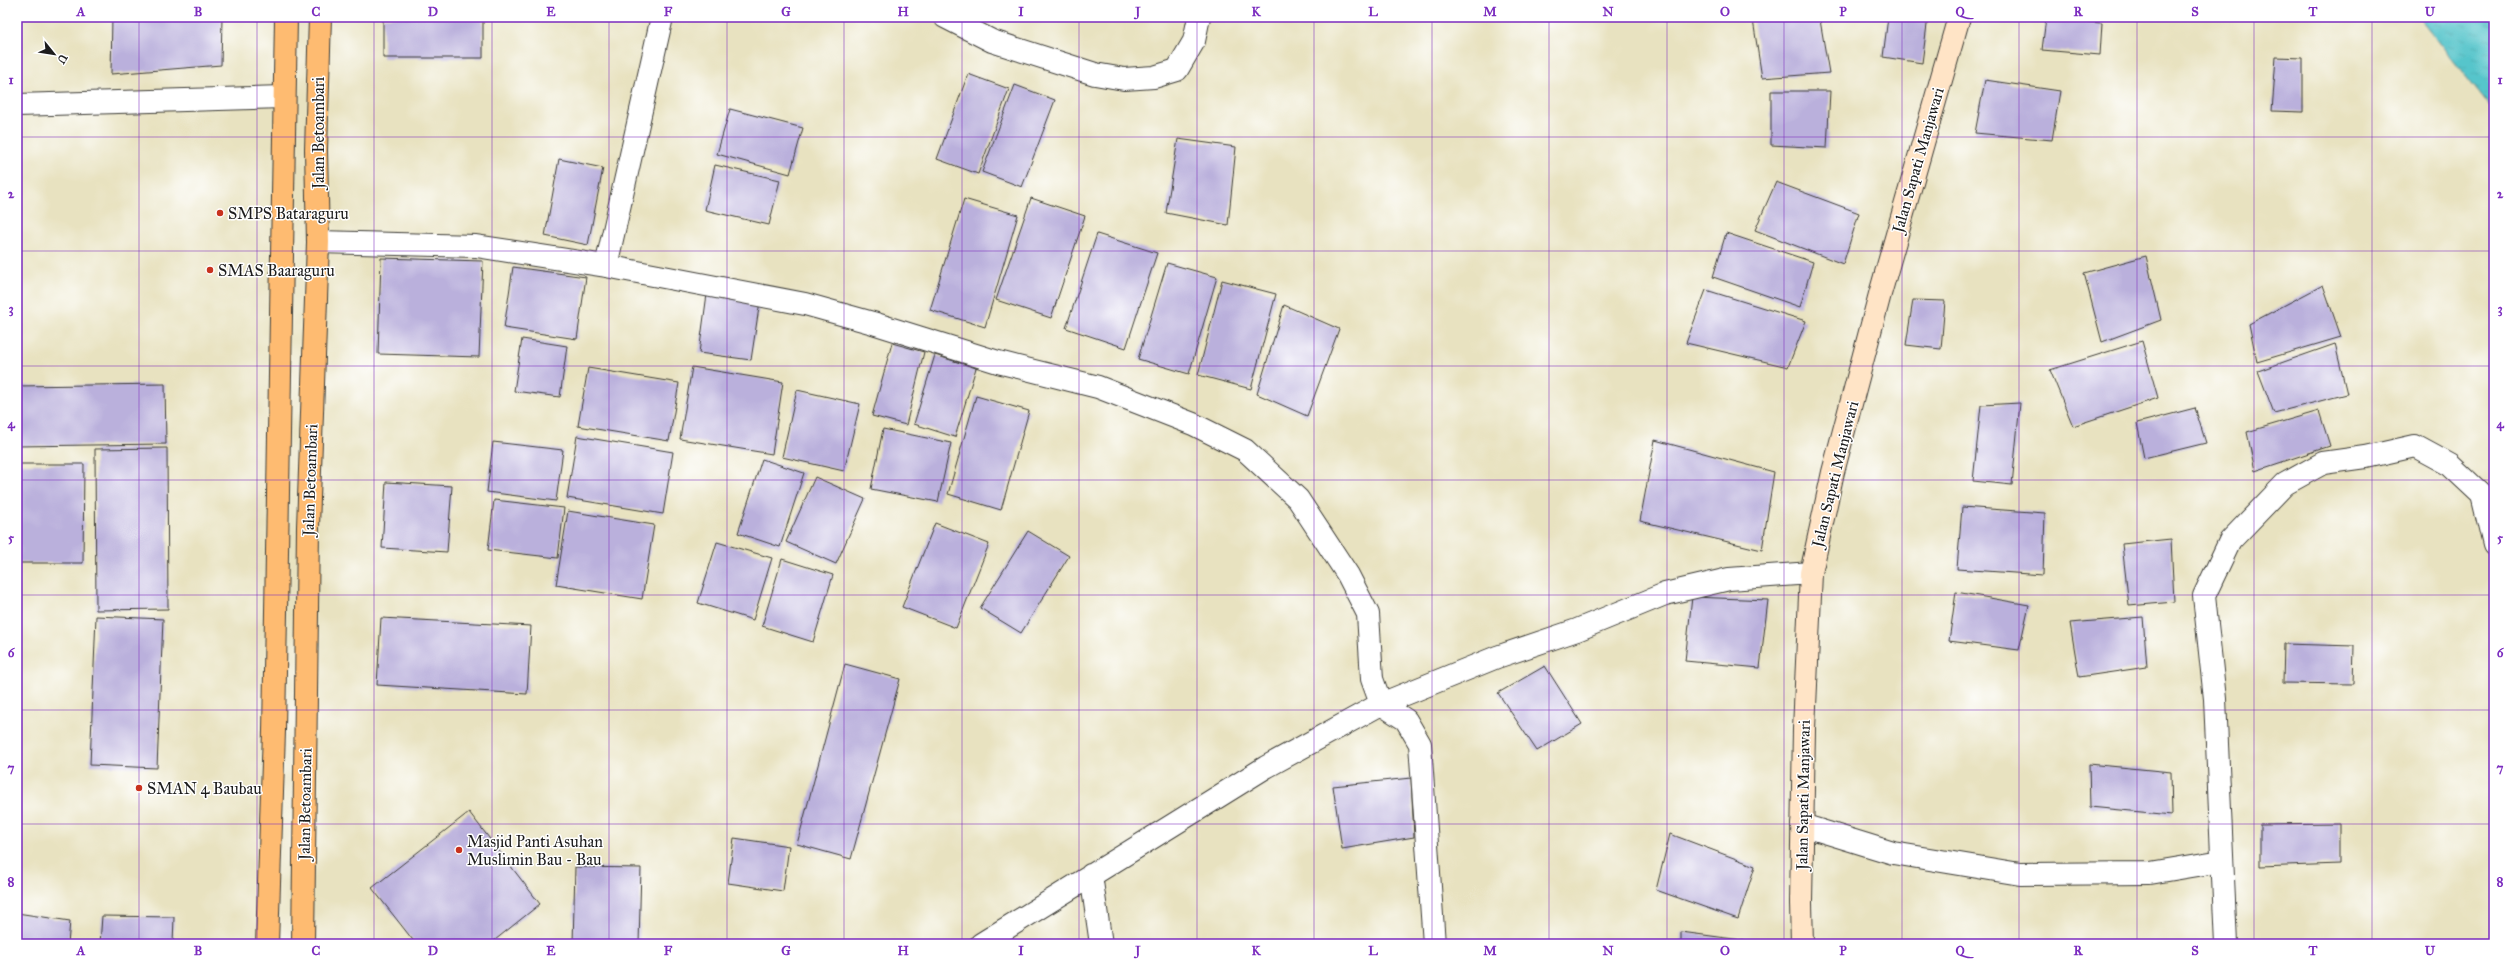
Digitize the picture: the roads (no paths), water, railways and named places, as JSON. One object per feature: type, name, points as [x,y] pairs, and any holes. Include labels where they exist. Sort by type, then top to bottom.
[{"type":"main road","name":"Jalan Betoambari","points":[[267,944],[274,731],[286,17]]},
{"type":"main road","name":"Jalan Betoambari","points":[[303,944],[308,527],[318,242],[316,150],[320,17]]},
{"type":"street","points":[[606,266],[662,17]]},
{"type":"street","points":[[945,17],[992,41],[1095,74],[1124,79],[1154,77],[1177,70],[1194,41],[1198,17]]},
{"type":"street","name":"Jalan Sapati Manjawari","points":[[1802,944],[1800,903],[1804,729],[1811,573],[1833,472],[1878,302],[1959,17]]},
{"type":"street","points":[[17,105],[284,97]]},
{"type":"street","points":[[318,242],[476,246],[606,266],[805,304],[873,323],[998,362],[1098,386],[1194,424],[1245,450],[1298,499],[1348,576],[1368,614],[1372,679],[1381,704],[1406,720],[1420,744],[1434,944]]},
{"type":"street","points":[[2226,944],[2215,699],[2204,596],[2230,541],[2285,484],[2323,463],[2366,457],[2415,446],[2450,465],[2482,495],[2494,545]]},
{"type":"street","points":[[982,944],[1266,767],[1381,704],[1496,657],[1577,630],[1665,594],[1729,578],[1811,573]]},
{"type":"street","points":[[1802,825],[1893,853],[2020,874],[2150,873],[2222,861]]},
{"type":"street","points":[[1091,875],[1101,944]]},
{"type":"water","points":[[2419,17],[2494,17],[2494,112]]},
{"type":"place","name":"SMPS Bataraguru","points":[[220,213]]},
{"type":"place","name":"SMAS Baaraguru","points":[[210,270]]},
{"type":"place","name":"SMAN 4 Baubau","points":[[139,788]]},
{"type":"place","name":"Masjid Panti Asuhan Muslimin Bau - Bau","points":[[459,850]]}]
